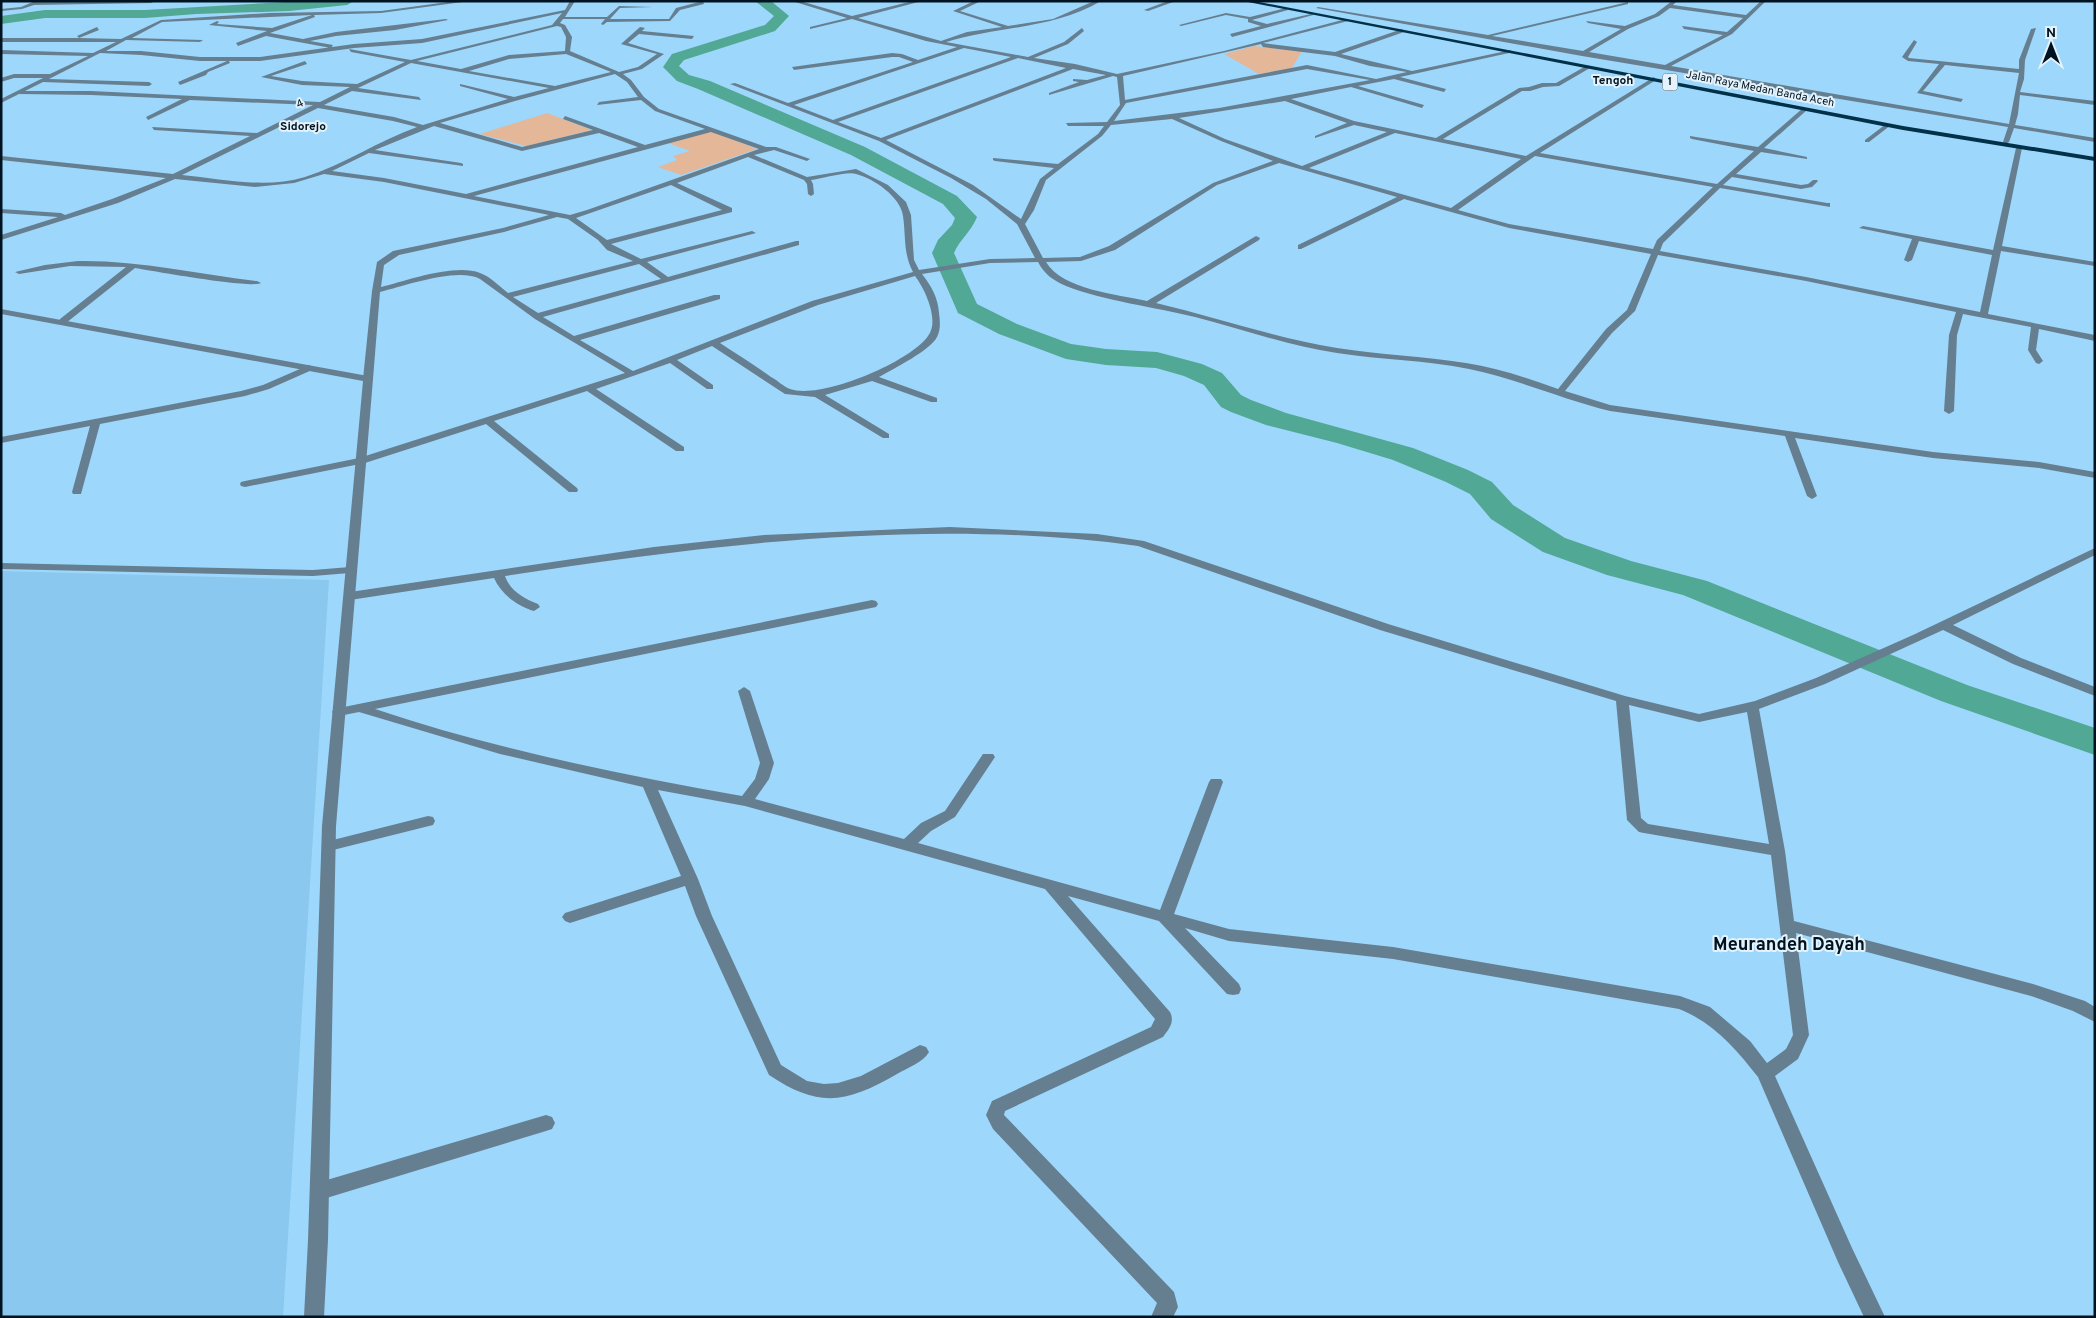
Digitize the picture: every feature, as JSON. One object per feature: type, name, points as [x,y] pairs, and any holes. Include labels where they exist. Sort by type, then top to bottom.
[{"type":"highway","name":"Jalan Raya Medan Banda Aceh","points":[[1245,1],[1286,8],[1313,10],[1346,20],[1654,79],[1937,131],[2095,157]]},
{"type":"highway","name":"Jalan Raya Medan Banda Aceh","points":[[1260,1],[1570,60],[1888,125],[2019,148],[2043,149]]},
{"type":"street","points":[[403,9],[409,1]]},
{"type":"street","points":[[1,101],[161,21],[373,12],[468,1]]},
{"type":"street","points":[[567,52],[569,37],[559,21],[573,1]]},
{"type":"street","name":"4","points":[[1,238],[115,201],[173,176],[409,62],[559,21],[670,20],[678,9],[701,4],[701,1]]},
{"type":"street","points":[[794,1],[856,18],[882,28],[942,42],[1116,74],[1121,79],[1122,102],[1120,110],[1095,140],[1058,166],[1040,183],[1030,210],[1022,223]]},
{"type":"street","points":[[812,28],[920,1]]},
{"type":"street","points":[[979,1],[955,11],[1008,28]]},
{"type":"street","points":[[942,42],[967,34],[1054,20],[1099,1]]},
{"type":"street","points":[[1146,10],[1174,1]]},
{"type":"street","points":[[1570,60],[1626,28],[1657,15],[1675,1]]},
{"type":"street","points":[[1666,68],[1690,53],[1728,34],[1738,27],[1764,1]]},
{"type":"street","points":[[1,10],[22,8],[36,2],[151,3]]},
{"type":"street","points":[[1485,37],[1626,3]]},
{"type":"street","points":[[429,15],[430,5]]},
{"type":"street","points":[[1669,6],[1747,17]]},
{"type":"street","points":[[611,28],[600,28],[621,7],[651,7]]},
{"type":"street","points":[[1181,25],[1228,14],[1250,18],[1286,8]]},
{"type":"street","points":[[1,52],[96,53],[232,60],[260,59],[338,48],[422,41],[565,10]]},
{"type":"street","points":[[1232,35],[1267,26],[1313,10],[1583,53],[2095,140]]},
{"type":"street","points":[[238,44],[320,13]]},
{"type":"street","points":[[226,17],[211,25],[272,30]]},
{"type":"street","points":[[1250,18],[1250,22],[1267,26]]},
{"type":"street","points":[[303,41],[336,34],[446,20]]},
{"type":"street","points":[[1052,94],[1116,74],[1255,44],[1346,20]]},
{"type":"street","points":[[1588,22],[1626,28]]},
{"type":"street","points":[[1729,26],[1738,27]]},
{"type":"street","points":[[1684,27],[1728,34]]},
{"type":"street","points":[[1,158],[255,185],[298,180],[324,172],[366,151],[423,127],[516,99],[640,68],[661,54],[624,44],[641,28],[630,28]]},
{"type":"street","points":[[74,40],[97,29]]},
{"type":"street","points":[[2006,142],[2015,114],[2022,60],[2034,29]]},
{"type":"street","points":[[1030,58],[1066,43],[1082,30]]},
{"type":"street","points":[[1335,54],[1402,30]]},
{"type":"street","points":[[1,38],[12,32]]},
{"type":"street","points":[[636,32],[692,37]]},
{"type":"street","points":[[266,34],[409,62],[558,88]]},
{"type":"street","points":[[1,38],[200,40]]},
{"type":"street","points":[[1914,42],[1906,52],[1906,58],[2020,71]]},
{"type":"street","points":[[1255,44],[1335,54],[1370,64],[1414,72]]},
{"type":"street","points":[[788,105],[966,46]]},
{"type":"street","points":[[1068,124],[1107,125],[1174,118],[1286,100],[1509,51]]},
{"type":"street","points":[[460,71],[509,57],[567,52],[617,73],[629,81],[642,98],[657,110],[765,149]]},
{"type":"street","points":[[794,68],[892,55],[900,55],[918,62]]},
{"type":"street","points":[[832,122],[1020,56]]},
{"type":"street","points":[[48,60],[83,60]]},
{"type":"street","points":[[180,83],[232,60]]},
{"type":"street","points":[[1944,62],[1919,92],[1961,100]]},
{"type":"street","points":[[305,63],[264,77],[302,83],[359,86]]},
{"type":"street","points":[[881,140],[1076,66]]},
{"type":"street","points":[[1437,140],[1521,89],[1530,89],[1542,85],[1557,85],[1588,66]]},
{"type":"street","points":[[1122,102],[1309,67],[1381,80]]},
{"type":"street","points":[[1,80],[16,76],[51,76]]},
{"type":"street","points":[[1393,77],[1444,90]]},
{"type":"street","points":[[1452,212],[1530,156],[1654,79]]},
{"type":"street","points":[[1075,80],[1086,82]]},
{"type":"street","points":[[41,81],[150,84]]},
{"type":"street","points":[[732,84],[881,140],[957,179],[988,198],[1022,223],[1040,261],[1050,274],[1064,283],[1198,315],[1295,343],[1339,351],[1467,366],[1518,378],[1610,408],[1933,455],[2039,465],[2095,475]]},
{"type":"street","points":[[462,85],[516,99]]},
{"type":"street","points":[[1352,86],[1422,106]]},
{"type":"street","points":[[352,89],[419,99]]},
{"type":"street","points":[[18,93],[192,97],[321,105],[394,119],[423,127]]},
{"type":"street","points":[[2017,93],[2095,103]]},
{"type":"street","points":[[148,118],[192,97]]},
{"type":"street","points":[[599,104],[642,98]]},
{"type":"street","points":[[1286,100],[1353,123],[1437,140],[1827,205]]},
{"type":"street","points":[[1560,392],[1608,331],[1631,311],[1660,242],[1718,186],[1805,109]]},
{"type":"street","points":[[565,118],[644,147]]},
{"type":"street","points":[[1174,118],[1223,140],[1279,161],[1452,212],[1546,234],[1806,280],[2095,338]]},
{"type":"street","points":[[1317,137],[1353,123]]},
{"type":"street","points":[[435,124],[522,149],[599,131]]},
{"type":"street","points":[[1867,141],[1888,125]]},
{"type":"street","points":[[154,128],[260,135]]},
{"type":"street","points":[[466,196],[713,129]]},
{"type":"street","points":[[1302,168],[1395,131]]},
{"type":"street","points":[[1692,137],[1805,158]]},
{"type":"street","points":[[570,217],[765,149],[774,148],[807,159]]},
{"type":"street","points":[[1983,316],[2019,148]]},
{"type":"street","points":[[366,151],[461,165]]},
{"type":"street","points":[[748,155],[806,179],[810,184],[811,194]]},
{"type":"street","points":[[995,159],[1058,166]]},
{"type":"street","points":[[245,484],[361,461],[632,374],[816,304],[921,272],[990,262],[1071,260],[1097,254],[1112,248],[1215,184],[1279,161]]},
{"type":"street","points":[[714,343],[788,392],[817,394],[872,378],[914,353],[933,337],[936,326],[934,303],[921,272],[910,260],[907,230],[908,215],[903,204],[886,186],[853,171],[806,179]]},
{"type":"street","points":[[324,172],[384,180],[570,217],[606,243],[610,248],[639,261],[668,280]]},
{"type":"street","points":[[1732,175],[1801,187],[1810,186],[1815,181]]},
{"type":"street","points":[[606,243],[729,211],[670,182]]},
{"type":"street","points":[[1301,247],[1349,222],[1404,198]]},
{"type":"street","points":[[1,211],[69,215]]},
{"type":"street","points":[[314,1317],[320,1191],[329,846],[338,712],[350,596],[350,570],[380,264],[396,253],[504,230],[558,215]]},
{"type":"street","points":[[1863,228],[1916,238],[2095,264]]},
{"type":"street","points":[[507,296],[752,233]]},
{"type":"street","points":[[1148,304],[1256,238]]},
{"type":"street","points":[[1908,260],[1916,238]]},
{"type":"street","points":[[538,316],[796,243]]},
{"type":"street","points":[[19,272],[54,265],[88,263],[257,283]]},
{"type":"street","points":[[63,321],[132,267]]},
{"type":"street","points":[[376,291],[459,273],[470,273],[485,278],[507,296],[573,339],[632,374]]},
{"type":"street","points":[[573,339],[717,296]]},
{"type":"street","points":[[1,311],[368,379]]},
{"type":"street","points":[[1949,411],[1953,335],[1960,311]]},
{"type":"street","points":[[2035,326],[2032,350],[2039,361]]},
{"type":"street","points":[[672,360],[710,387]]},
{"type":"street","points":[[1,440],[242,394],[266,387],[309,368]]},
{"type":"street","points":[[872,378],[934,400]]},
{"type":"street","points":[[590,388],[680,449]]},
{"type":"street","points":[[817,394],[886,436]]},
{"type":"street","points":[[77,492],[96,421]]},
{"type":"street","points":[[488,421],[573,490]]},
{"type":"street","points":[[1789,435],[1800,470],[1812,496]]},
{"type":"street","points":[[350,596],[663,548],[819,534],[950,530],[1116,539],[1140,543],[1384,627],[1622,699],[1699,718],[1752,706],[1817,682],[1941,628],[2095,551]]},
{"type":"street","points":[[1,566],[313,573],[350,570]]},
{"type":"street","points":[[499,573],[500,582],[506,588],[522,603],[534,607]]},
{"type":"street","points":[[338,712],[872,604]]},
{"type":"street","points":[[1941,628],[2095,692]]},
{"type":"street","points":[[744,690],[767,763],[765,774],[759,786],[745,801]]},
{"type":"street","points":[[1622,699],[1634,820],[1638,824],[1644,828],[1778,850]]},
{"type":"street","points":[[1752,706],[1778,850],[1789,925],[1801,1035],[1798,1048],[1789,1058],[1765,1073]]},
{"type":"street","points":[[360,708],[500,750],[648,784],[745,801],[1229,935],[1393,953],[1680,1003],[1704,1012],[1744,1046],[1765,1073],[1845,1256],[1875,1317]]},
{"type":"street","points":[[906,845],[926,827],[950,814],[988,757]]},
{"type":"street","points":[[1165,918],[1216,782]]},
{"type":"street","points":[[648,784],[690,879],[704,916],[775,1070],[809,1090],[837,1092],[873,1078],[920,1052]]},
{"type":"street","points":[[329,846],[428,821]]},
{"type":"street","points":[[570,917],[690,879]]},
{"type":"street","points":[[1051,886],[1164,1017],[1163,1025],[1157,1032],[998,1106],[995,1115],[1006,1130],[1167,1299],[1168,1307],[1161,1317]]},
{"type":"street","points":[[1165,918],[1233,989]]},
{"type":"street","points":[[1789,925],[2033,990],[2079,1006],[2095,1015]]},
{"type":"street","points":[[320,1191],[546,1123]]},
{"type":"shaded area","points":[[1254,46],[1302,51],[1292,68],[1259,74],[1224,54]]},
{"type":"shaded area","points":[[547,113],[592,130],[526,146],[480,134]]},
{"type":"shaded area","points":[[711,131],[757,149],[681,175],[658,167],[677,160],[673,156],[690,151],[668,143]]},
{"type":"shaded area","points":[[1,571],[329,580],[283,1317],[1,1317]]},
{"type":"waterway","points":[[1,20],[45,14],[145,14],[196,10],[289,7],[347,1]]},
{"type":"waterway","points":[[762,1],[782,16],[770,28],[678,57],[671,67],[683,78],[704,85],[858,151],[950,200],[966,217],[962,228],[949,240],[943,253],[967,308],[1008,329],[1066,351],[1106,357],[1157,360],[1193,370],[1213,379],[1231,401],[1241,406],[1276,419],[1347,437],[1403,454],[1457,476],[1481,488],[1502,512],[1554,545],[1619,568],[1695,588],[1954,693],[2095,742]]},
{"type":"district","name":"Tengoh","points":[[1613,81]]},
{"type":"district","name":"Sidorejo","points":[[303,127]]},
{"type":"district","name":"Meurandeh Dayah","points":[[1789,945]]}]
